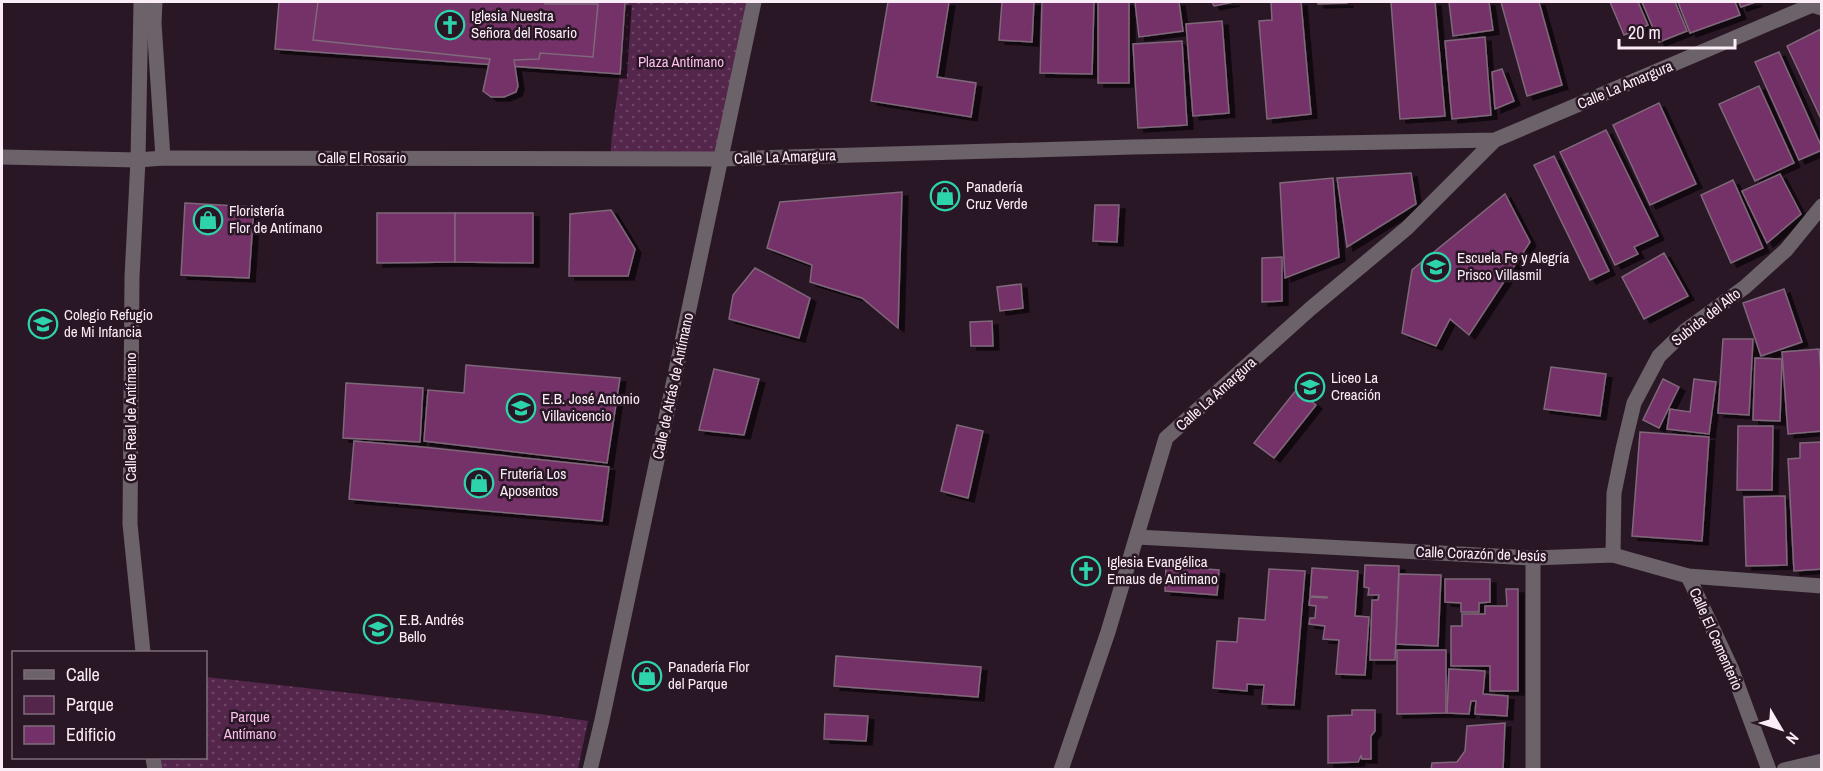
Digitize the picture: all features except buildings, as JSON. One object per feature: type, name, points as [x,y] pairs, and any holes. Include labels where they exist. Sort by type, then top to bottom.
[{"type":"street","name":"Calle Real de Antímano","points":[[141,2],[138,160],[132,277],[130,524],[144,651]]},
{"type":"street","points":[[155,2],[154,23],[163,158]]},
{"type":"street","name":"Calle de Atrás de Antímano","points":[[590,770],[754,2]]},
{"type":"street","name":"Calle La Amargura","points":[[1061,770],[1108,632],[1166,438],[1310,309],[1407,228],[1496,140],[1812,5],[1821,8]]},
{"type":"street","name":"Calle La Amargura","points":[[722,159],[1144,146],[1496,140]]},
{"type":"street","name":"Calle El Rosario","points":[[2,157],[138,160],[163,158],[722,159]]},
{"type":"street","name":"Subida del Alto","points":[[1613,555],[1614,493],[1623,449],[1634,403],[1659,356],[1686,330],[1745,287],[1786,250],[1821,206]]},
{"type":"street","name":"Calle Corazón de Jesús","points":[[1137,537],[1533,558],[1613,555],[1688,576],[1821,586]]},
{"type":"street","points":[[1533,558],[1533,770]]},
{"type":"street","name":"Calle El Cementerio","points":[[1688,576],[1732,670],[1769,770]]},
{"type":"street","points":[[1784,770],[1821,761]]},
{"type":"green space","name":"Plaza Antímano","points":[[625,2],[754,2],[722,159],[610,159],[620,74]]},
{"type":"green space","name":"Parque Antímano","points":[[207,677],[588,721],[578,769],[161,770],[159,759],[207,759]]},
{"type":"place","name":"Iglesia Nuestra Señora del Rosario","points":[[450,25]]},
{"type":"place","name":"Panadería Cruz Verde","points":[[945,196]]},
{"type":"place","name":"Floristería Flor de Antímano","points":[[208,220]]},
{"type":"place","name":"Escuela Fe y Alegría Prisco Villasmil","points":[[1436,267]]},
{"type":"place","name":"Colegio Refugio de Mi Infancia","points":[[43,324]]},
{"type":"place","name":"Liceo La Creación","points":[[1310,387]]},
{"type":"place","name":"E.B. José Antonio Villavicencio","points":[[521,408]]},
{"type":"place","name":"Frutería Los Aposentos","points":[[479,483]]},
{"type":"place","name":"Iglesia Evangélica Emaus de Antimano","points":[[1086,571]]},
{"type":"place","name":"E.B. Andrés Bello","points":[[378,629]]},
{"type":"place","name":"Panadería Flor del Parque","points":[[647,676]]}]
